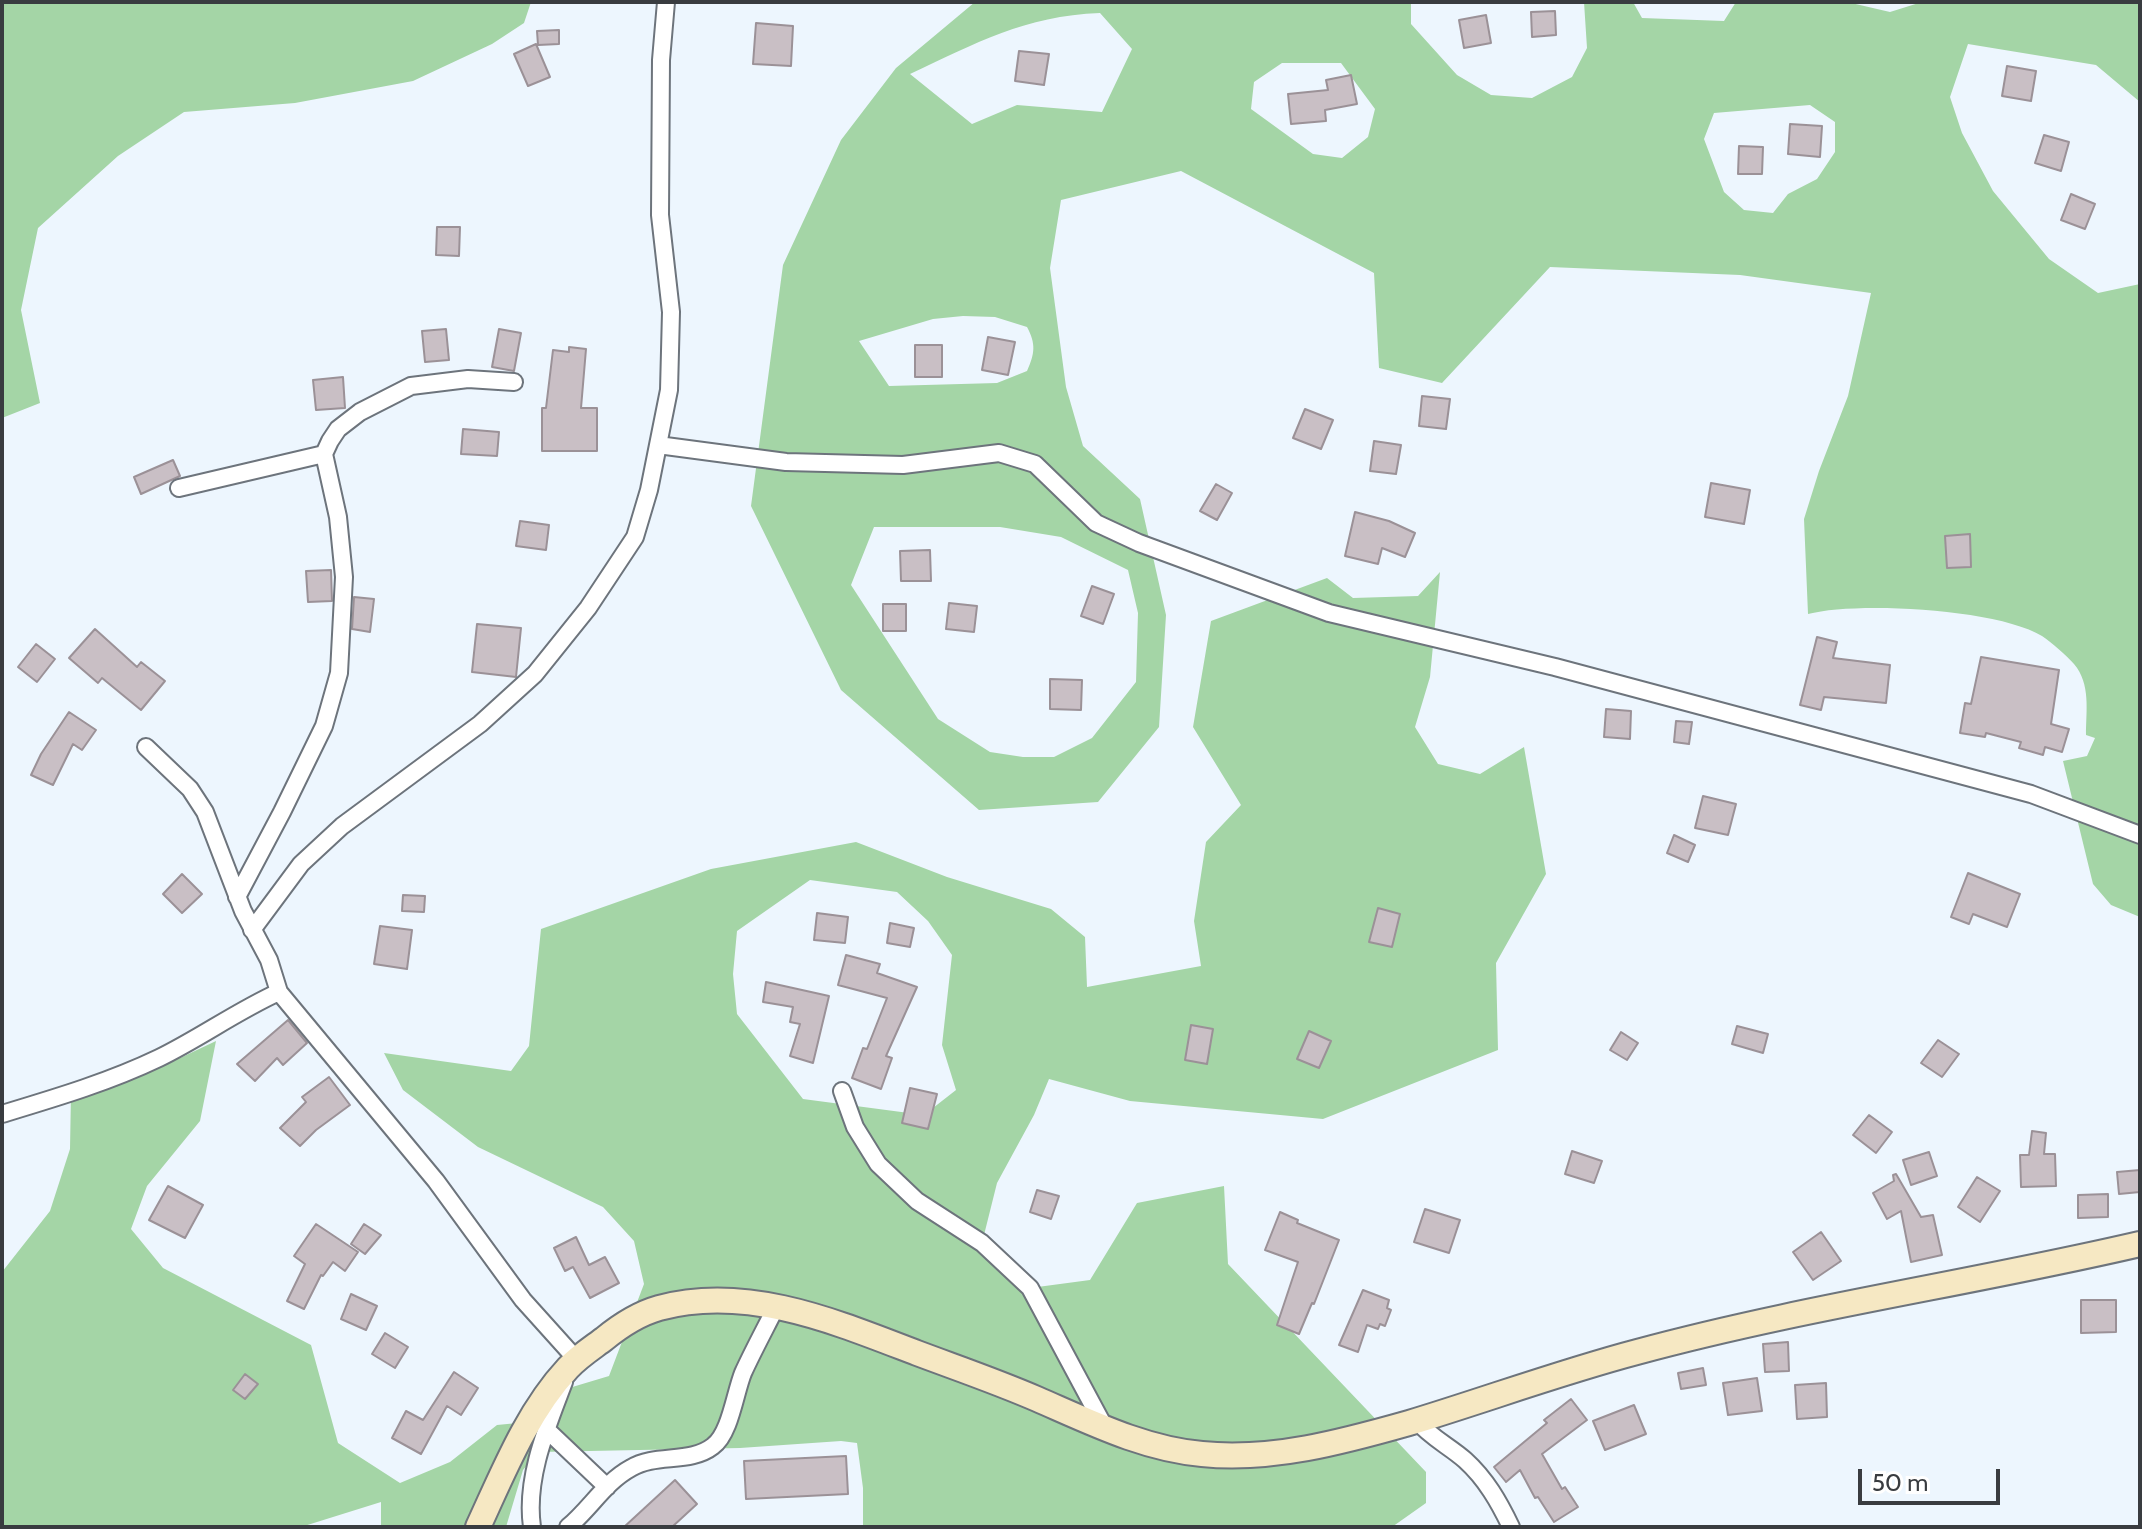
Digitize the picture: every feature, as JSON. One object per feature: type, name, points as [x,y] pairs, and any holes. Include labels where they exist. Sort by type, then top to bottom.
[{"type":"main road","points":[[478,1527],[524,1433],[574,1362],[626,1321],[658,1309],[693,1302],[730,1300],[776,1307],[834,1322],[1156,1445],[1201,1454],[1257,1454],[1320,1447],[1631,1353],[1719,1331],[2140,1244]]},
{"type":"street","points":[[252,930],[301,864],[342,826],[480,724],[535,674],[588,608],[635,537],[649,490],[669,390],[671,312],[660,215],[661,60],[666,2]]},
{"type":"street","points":[[237,897],[324,726],[339,673],[344,577],[338,517],[324,454],[338,429],[411,386],[468,379],[514,382]]},
{"type":"street","points":[[658,445],[786,462],[903,465],[999,453],[1035,464],[1096,523],[1139,543],[1329,613],[1569,670],[2031,794],[2140,835]]},
{"type":"street","points":[[179,488],[324,454]]},
{"type":"street","points":[[146,747],[190,789],[205,812],[237,897],[269,960],[279,992],[436,1181],[523,1300],[574,1362],[546,1429],[535,1475],[532,1527]]},
{"type":"street","points":[[2,1114],[116,1077],[161,1057],[239,1011],[279,992]]},
{"type":"street","points":[[842,1091],[855,1127],[878,1164],[917,1201],[982,1243],[1030,1288],[1105,1428]]},
{"type":"street","points":[[568,1527],[630,1468],[656,1458],[699,1453],[715,1446],[724,1431],[743,1373],[776,1307]]},
{"type":"street","points":[[1416,1420],[1426,1433],[1465,1460],[1486,1482],[1511,1527]]},
{"type":"street","points":[[546,1429],[607,1487]]},
{"type":"green space","points":[[2,2],[531,2],[524,23],[492,44],[413,81],[295,103],[184,112],[118,156],[38,228],[21,310],[40,403],[2,418]]},
{"type":"green space","points":[[975,2],[1411,2],[1411,24],[1457,75],[1491,95],[1532,98],[1572,77],[1587,48],[1584,2],[1633,2],[1642,18],[1724,21],[1736,2],[1847,2],[1890,12],[1922,2],[2140,2],[2140,102],[2096,65],[1968,44],[1950,97],[1962,133],[1993,191],[2049,259],[2098,293],[2140,284],[2140,917],[2111,905],[2093,884],[2063,761],[2087,756],[2095,738],[2086,735],[2083,680],[2063,653],[2042,636],[2022,627],[1962,614],[1859,608],[1808,614],[1804,519],[1848,396],[1871,293],[1740,275],[1550,267],[1442,383],[1379,368],[1374,273],[1181,171],[1061,200],[1050,268],[1066,387],[1083,446],[1140,499],[1166,615],[1159,727],[1098,802],[979,810],[841,690],[751,506],[783,265],[841,140],[896,68]],"holes":[[[1100,13],[1132,49],[1102,112],[1017,105],[972,124],[910,74],[1024,25]],[[1282,63],[1341,63],[1375,109],[1368,137],[1342,158],[1313,154],[1251,109],[1254,82]],[[1810,105],[1835,122],[1835,152],[1817,179],[1788,194],[1773,213],[1744,210],[1724,192],[1704,139],[1714,113]],[[995,317],[1027,327],[1033,349],[1027,371],[997,383],[889,386],[859,341],[933,319]],[[874,527],[1000,527],[1061,537],[1128,570],[1138,613],[1136,682],[1092,738],[1054,757],[1023,757],[990,752],[938,719],[851,585]]]},
{"type":"green space","points":[[1440,572],[1430,677],[1415,727],[1438,764],[1480,774],[1524,747],[1546,874],[1496,963],[1498,1050],[1323,1119],[1130,1101],[1049,1079],[1034,1115],[997,1183],[982,1243],[1030,1288],[1090,1280],[1137,1203],[1224,1186],[1228,1264],[1426,1472],[1426,1503],[1392,1527],[863,1527],[863,1488],[857,1443],[841,1441],[740,1448],[539,1452],[523,1470],[506,1527],[381,1527],[381,1502],[301,1527],[2,1527],[2,1272],[50,1211],[70,1149],[71,1093],[180,1058],[216,1041],[200,1121],[147,1186],[131,1229],[163,1268],[311,1345],[338,1443],[400,1483],[450,1462],[497,1425],[538,1421],[569,1388],[609,1376],[644,1284],[634,1241],[603,1207],[478,1147],[403,1090],[384,1053],[511,1071],[529,1046],[541,929],[711,869],[856,842],[947,877],[1051,909],[1085,937],[1087,987],[1201,966],[1194,921],[1206,842],[1241,805],[1193,727],[1211,621],[1327,578],[1353,598],[1418,596]],"holes":[[[810,880],[897,892],[928,921],[952,955],[942,1045],[956,1090],[924,1115],[803,1099],[737,1014],[733,974],[737,931]]]},
{"type":"building","points":[[1555,11],[1556,35],[1532,37],[1531,12]]},
{"type":"building","points":[[1486,15],[1491,43],[1464,48],[1459,20]]},
{"type":"building","points":[[756,23],[793,26],[791,66],[753,64]]},
{"type":"building","points":[[559,30],[559,44],[538,45],[537,31]]},
{"type":"building","points":[[536,44],[550,77],[528,86],[514,54]]},
{"type":"building","points":[[1019,51],[1049,54],[1044,85],[1015,81]]},
{"type":"building","points":[[2007,66],[2036,71],[2031,101],[2002,96]]},
{"type":"building","points":[[1351,75],[1357,104],[1325,110],[1326,121],[1291,124],[1288,94],[1328,90],[1326,80]]},
{"type":"building","points":[[1790,124],[1822,126],[1820,157],[1788,154]]},
{"type":"building","points":[[2044,135],[2069,142],[2061,171],[2035,163]]},
{"type":"building","points":[[1739,146],[1763,147],[1762,174],[1738,174]]},
{"type":"building","points":[[2071,194],[2095,204],[2085,229],[2061,220]]},
{"type":"building","points":[[437,227],[460,227],[459,256],[436,255]]},
{"type":"building","points":[[446,329],[449,360],[425,362],[422,331]]},
{"type":"building","points":[[499,329],[521,333],[514,371],[492,367]]},
{"type":"building","points":[[988,337],[1015,342],[1008,375],[982,370]]},
{"type":"building","points":[[915,345],[942,345],[942,377],[915,377]]},
{"type":"building","points":[[569,347],[586,349],[581,408],[597,408],[597,451],[542,451],[542,408],[546,408],[553,350],[569,352]]},
{"type":"building","points":[[343,377],[345,408],[316,410],[313,380]]},
{"type":"building","points":[[1422,396],[1450,399],[1446,429],[1419,426]]},
{"type":"building","points":[[1305,409],[1333,420],[1321,449],[1293,438]]},
{"type":"building","points":[[463,429],[499,432],[497,456],[461,454]]},
{"type":"building","points":[[1374,441],[1401,445],[1396,474],[1370,471]]},
{"type":"building","points":[[173,460],[180,476],[141,494],[134,477]]},
{"type":"building","points":[[1711,483],[1750,490],[1744,524],[1705,517]]},
{"type":"building","points":[[1216,484],[1232,493],[1217,520],[1200,511]]},
{"type":"building","points":[[1355,512],[1389,521],[1415,533],[1405,557],[1382,548],[1378,564],[1345,556]]},
{"type":"building","points":[[520,521],[549,525],[546,550],[516,546]]},
{"type":"building","points":[[1970,534],[1971,567],[1947,568],[1945,536]]},
{"type":"building","points":[[930,550],[931,581],[901,581],[900,551]]},
{"type":"building","points":[[331,570],[332,601],[308,602],[306,571]]},
{"type":"building","points":[[1092,586],[1114,594],[1103,624],[1081,616]]},
{"type":"building","points":[[354,597],[374,599],[370,632],[352,629]]},
{"type":"building","points":[[949,603],[977,606],[974,632],[946,629]]},
{"type":"building","points":[[883,604],[906,604],[906,631],[883,631]]},
{"type":"building","points":[[477,624],[521,628],[516,677],[472,672]]},
{"type":"building","points":[[95,629],[137,667],[141,662],[165,681],[141,710],[102,678],[98,683],[69,658]]},
{"type":"building","points":[[1817,637],[1837,642],[1833,658],[1890,665],[1886,703],[1824,697],[1821,710],[1800,705]]},
{"type":"building","points":[[36,644],[55,659],[37,682],[18,667]]},
{"type":"building","points":[[1981,657],[2059,670],[2051,724],[2069,729],[2062,752],[2045,747],[2043,755],[2019,748],[2021,742],[1986,733],[1985,737],[1960,733],[1965,703],[1971,704]]},
{"type":"building","points":[[1050,679],[1082,680],[1081,710],[1050,709]]},
{"type":"building","points":[[1606,709],[1631,711],[1630,739],[1604,737]]},
{"type":"building","points":[[69,712],[96,730],[82,750],[73,744],[53,785],[31,775]]},
{"type":"building","points":[[1676,721],[1692,722],[1689,744],[1674,742]]},
{"type":"building","points":[[1703,796],[1736,804],[1728,835],[1695,828]]},
{"type":"building","points":[[1674,835],[1695,845],[1688,862],[1667,853]]},
{"type":"building","points":[[1968,873],[2020,894],[2007,927],[1973,914],[1969,924],[1951,917]]},
{"type":"building","points":[[182,874],[202,894],[182,913],[163,894]]},
{"type":"building","points":[[403,895],[425,896],[424,912],[402,911]]},
{"type":"building","points":[[1378,908],[1400,914],[1392,947],[1369,942]]},
{"type":"building","points":[[817,913],[848,917],[845,943],[814,940]]},
{"type":"building","points":[[890,923],[914,928],[910,947],[887,943]]},
{"type":"building","points":[[380,926],[412,930],[407,969],[374,964]]},
{"type":"building","points":[[846,955],[880,964],[877,973],[917,987],[886,1056],[892,1058],[881,1089],[852,1078],[887,998],[838,985]]},
{"type":"building","points":[[766,982],[829,996],[813,1063],[790,1056],[800,1024],[790,1022],[793,1007],[763,1002]]},
{"type":"building","points":[[288,1020],[307,1043],[283,1065],[277,1058],[255,1081],[237,1064]]},
{"type":"building","points":[[1191,1025],[1213,1029],[1207,1064],[1185,1060]]},
{"type":"building","points":[[1737,1026],[1768,1034],[1763,1053],[1732,1044]]},
{"type":"building","points":[[1309,1031],[1331,1041],[1319,1068],[1297,1059]]},
{"type":"building","points":[[1621,1032],[1638,1043],[1627,1060],[1610,1050]]},
{"type":"building","points":[[1938,1040],[1959,1054],[1942,1077],[1921,1063]]},
{"type":"building","points":[[329,1077],[350,1105],[300,1146],[280,1128],[306,1102],[302,1097]]},
{"type":"building","points":[[910,1088],[937,1094],[928,1129],[902,1123]]},
{"type":"building","points":[[1869,1115],[1892,1132],[1876,1153],[1853,1135]]},
{"type":"building","points":[[2032,1131],[2046,1133],[2044,1154],[2055,1154],[2056,1186],[2021,1187],[2020,1155],[2029,1155]]},
{"type":"building","points":[[1572,1151],[1602,1161],[1594,1183],[1565,1174]]},
{"type":"building","points":[[1929,1152],[1937,1176],[1911,1185],[1903,1160]]},
{"type":"building","points":[[2140,1170],[2140,1192],[2119,1194],[2117,1172]]},
{"type":"building","points":[[1896,1174],[1921,1217],[1933,1215],[1942,1255],[1911,1262],[1901,1211],[1887,1219],[1873,1193],[1894,1181],[1893,1175]]},
{"type":"building","points":[[1977,1177],[2000,1191],[1980,1222],[1958,1207]]},
{"type":"building","points":[[168,1186],[203,1205],[185,1238],[149,1220]]},
{"type":"building","points":[[1037,1190],[1059,1196],[1051,1219],[1030,1212]]},
{"type":"building","points":[[2108,1194],[2108,1217],[2078,1218],[2078,1195]]},
{"type":"building","points":[[1425,1209],[1460,1220],[1449,1253],[1414,1242]]},
{"type":"building","points":[[1280,1212],[1298,1220],[1297,1223],[1339,1240],[1299,1334],[1277,1325],[1298,1262],[1265,1250]]},
{"type":"building","points":[[316,1224],[358,1252],[345,1271],[333,1262],[321,1275],[304,1309],[287,1301],[305,1264],[294,1256]]},
{"type":"building","points":[[364,1224],[381,1235],[365,1254],[351,1244]]},
{"type":"building","points":[[1821,1232],[1841,1261],[1813,1280],[1793,1252]]},
{"type":"building","points":[[576,1237],[589,1265],[605,1257],[619,1283],[590,1298],[573,1267],[565,1271],[554,1248]]},
{"type":"building","points":[[1363,1290],[1389,1300],[1387,1308],[1391,1310],[1385,1326],[1380,1324],[1378,1329],[1367,1325],[1358,1352],[1339,1345]]},
{"type":"building","points":[[351,1294],[377,1306],[366,1330],[341,1319]]},
{"type":"building","points":[[2081,1300],[2116,1300],[2116,1332],[2081,1333]]},
{"type":"building","points":[[385,1333],[408,1347],[395,1368],[372,1354]]},
{"type":"building","points":[[1788,1342],[1789,1371],[1765,1372],[1763,1344]]},
{"type":"building","points":[[1703,1368],[1706,1385],[1681,1389],[1678,1373]]},
{"type":"building","points":[[454,1372],[478,1388],[461,1415],[447,1406],[421,1454],[392,1438],[406,1411],[423,1420]]},
{"type":"building","points":[[245,1374],[258,1384],[245,1399],[233,1390]]},
{"type":"building","points":[[1757,1378],[1762,1411],[1728,1415],[1723,1383]]},
{"type":"building","points":[[1826,1383],[1827,1417],[1797,1419],[1795,1385]]},
{"type":"building","points":[[1571,1399],[1587,1420],[1542,1454],[1562,1489],[1565,1487],[1578,1507],[1554,1522],[1538,1497],[1535,1498],[1520,1470],[1506,1482],[1494,1467]]},
{"type":"building","points":[[1634,1405],[1646,1434],[1605,1450],[1593,1421]]},
{"type":"building","points":[[846,1456],[848,1494],[746,1499],[744,1461]]},
{"type":"building","points":[[675,1480],[697,1504],[672,1527],[624,1527]]}]
